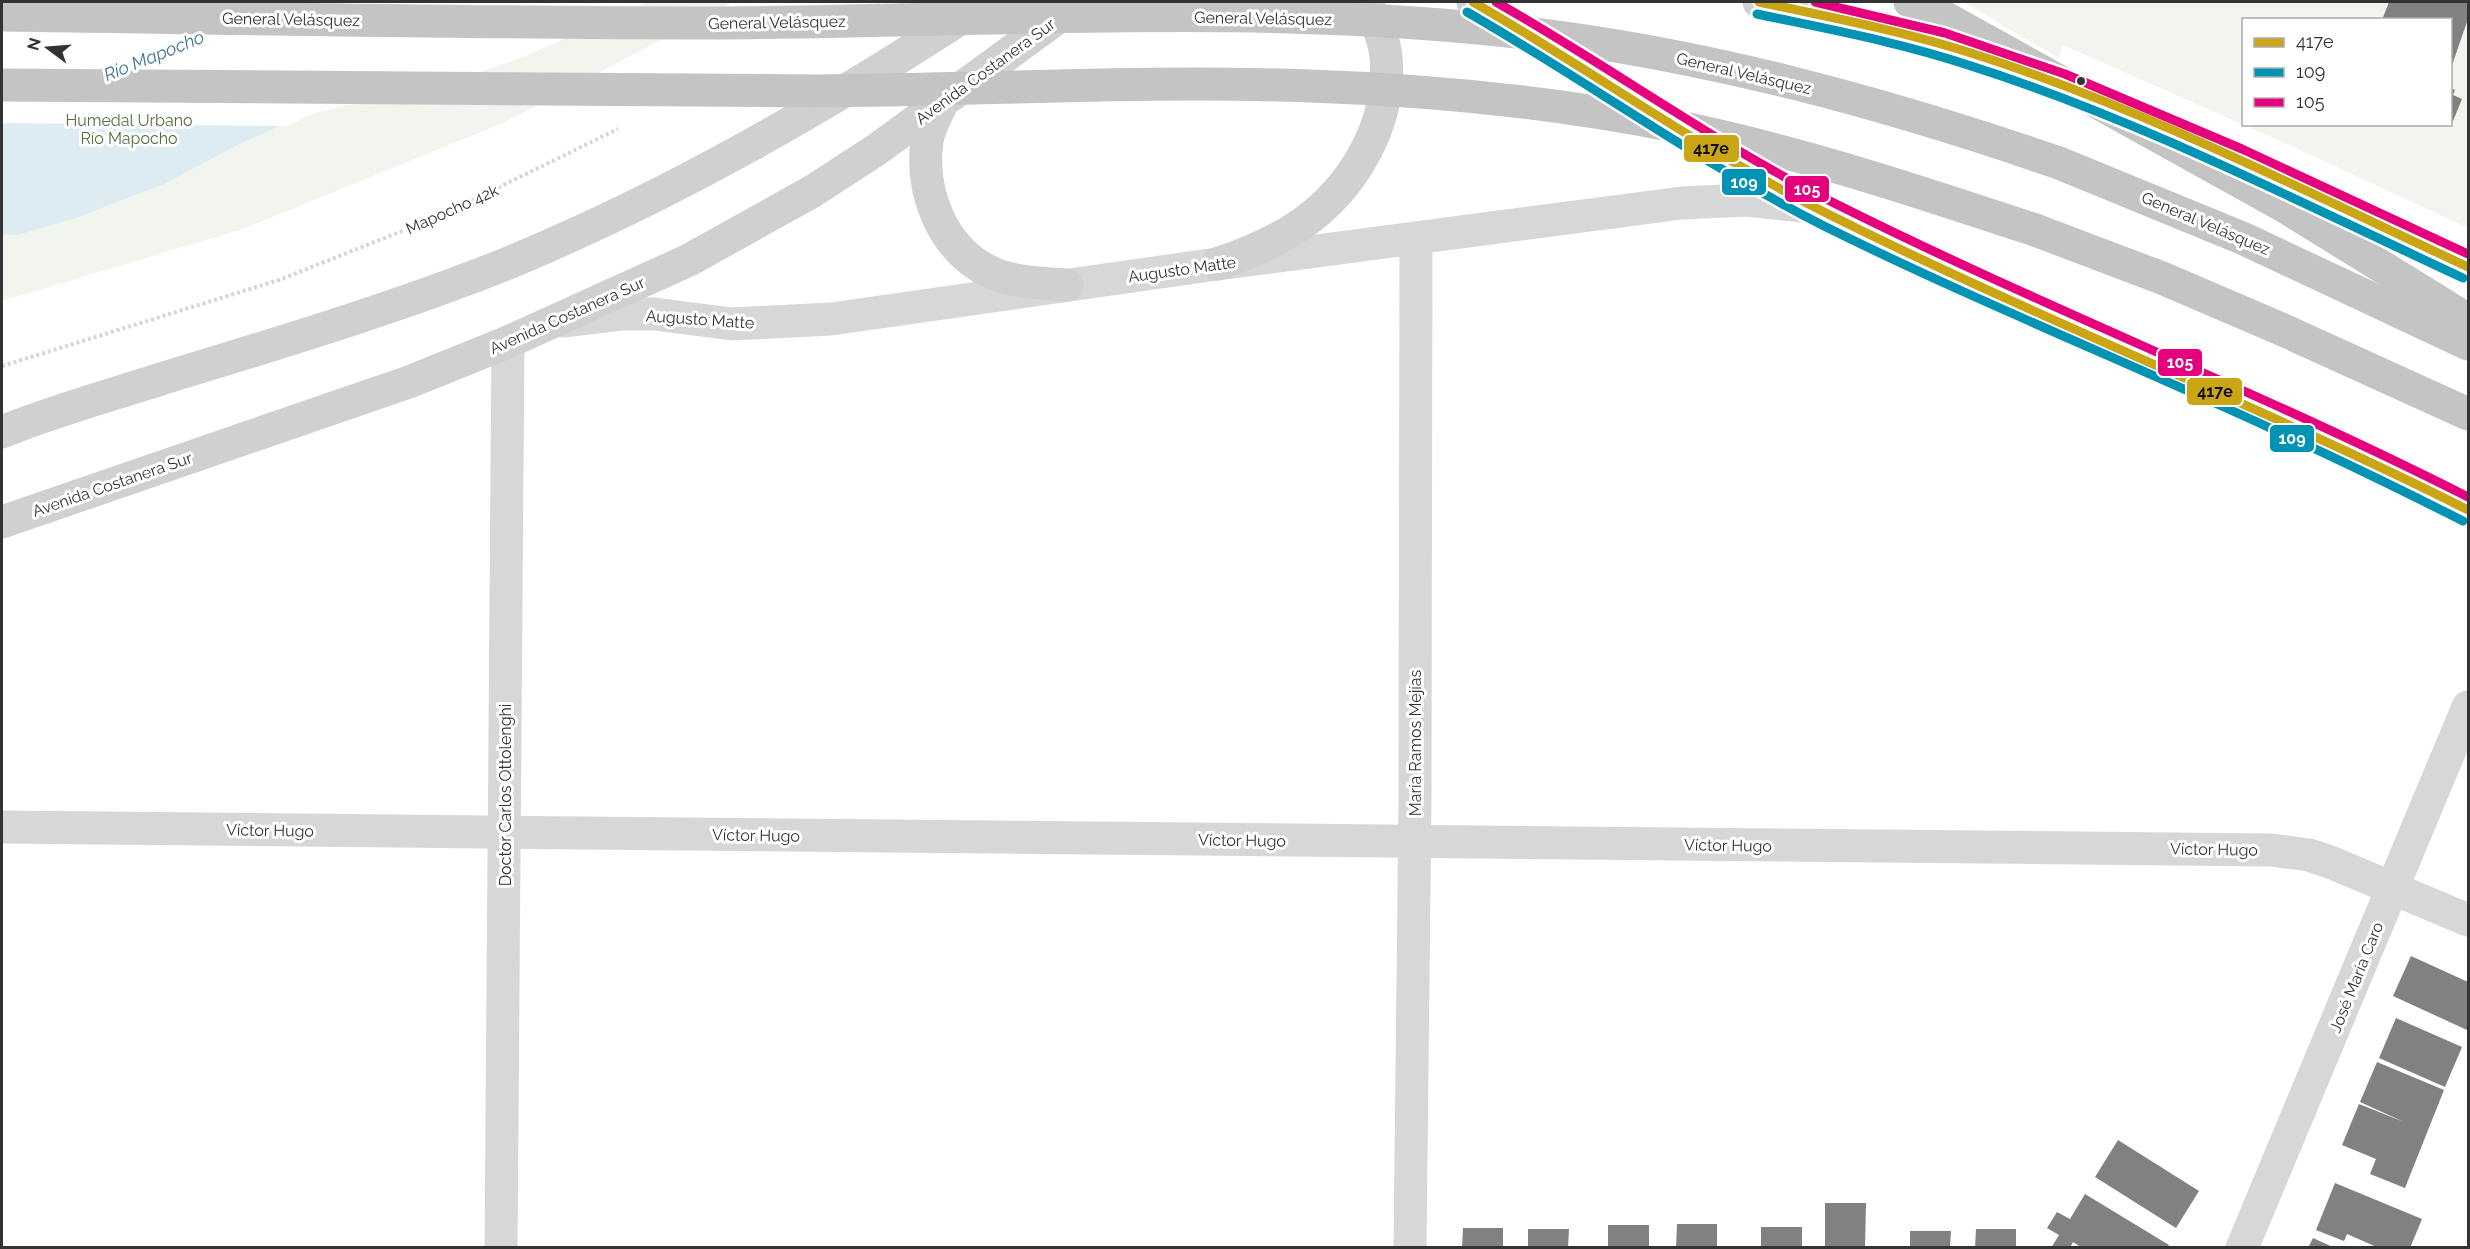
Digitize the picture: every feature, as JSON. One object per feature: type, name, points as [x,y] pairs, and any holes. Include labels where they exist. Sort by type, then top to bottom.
[{"type":"highway","points":[[1910,2],[1940,15],[2284,206],[2469,320]]},
{"type":"highway","name":"General Velásquez","points":[[2,15],[711,23],[1194,16],[1288,17],[1456,26],[1618,45],[1702,62],[1882,106],[1961,129],[2059,163],[2242,238],[2469,344]]},
{"type":"highway","points":[[2,85],[530,91],[811,91],[1206,84],[1405,91],[1515,102],[1678,127],[1824,163],[1900,185],[2035,230],[2162,278],[2469,414]]},
{"type":"main road","points":[[2,432],[67,408],[304,334],[500,266],[695,176],[783,128],[900,58],[986,2]]},
{"type":"main road","name":"Avenida Costanera Sur","points":[[2,522],[409,382],[508,342],[689,260],[822,185],[942,103],[1079,2]]},
{"type":"main road","points":[[1217,264],[1257,250],[1301,225],[1344,186],[1357,168],[1371,141],[1380,113],[1385,85],[1386,57],[1379,28],[1366,2]]},
{"type":"main road","points":[[1473,2],[1506,20],[1698,141],[1814,207],[1979,284],[2283,419],[2469,510]]},
{"type":"main road","points":[[1759,2],[1938,44],[2000,63],[2182,134],[2469,267]]},
{"type":"main road","points":[[942,103],[927,139],[925,164],[928,188],[948,237],[959,251],[992,273],[1032,282],[1067,285]]},
{"type":"street","name":"Augusto Matte","points":[[550,323],[621,314],[654,314],[732,324],[819,320],[1217,264],[1682,203],[1745,200],[1814,207]]},
{"type":"street","name":"María Ramos Mejías","points":[[1410,1248],[1415,841],[1416,238]]},
{"type":"street","name":"Doctor Carlos Ottolenghi","points":[[501,1248],[508,342]]},
{"type":"street","name":"José María Caro","points":[[2242,1248],[2469,706]]},
{"type":"street","name":"Víctor Hugo","points":[[2,827],[2271,850],[2309,855],[2393,887],[2469,920]]},
{"type":"path","name":"Mapocho 42k","points":[[2,366],[279,280],[440,216],[623,127]]},
{"type":"green space","name":"Humedal Urbano Río Mapocho","points":[[2,2],[733,2],[505,122],[243,229],[2,301]]},
{"type":"green space","points":[[1963,2],[2468,2],[2468,228],[2246,126],[2452,126],[2452,18],[2242,18],[2242,124],[2063,45],[2059,58]]},
{"type":"shaded area","points":[[2,24],[314,111],[241,143],[164,184],[73,219],[17,235],[2,234]]},
{"type":"pier","points":[[36,2],[647,2],[518,59],[457,80],[315,113],[286,126],[2,123],[2,21]]},
{"type":"building","points":[[2389,2],[2468,2],[2468,19],[2452,65],[2452,18],[2383,18]]},
{"type":"building","points":[[2452,89],[2455,90],[2453,95],[2462,99],[2453,121]]},
{"type":"building","points":[[2411,956],[2468,982],[2467,1030],[2393,996]]},
{"type":"building","points":[[2396,1018],[2462,1047],[2445,1087],[2379,1058]]},
{"type":"building","points":[[2377,1062],[2444,1090],[2405,1188],[2370,1174],[2376,1159],[2342,1145],[2359,1104],[2404,1122],[2360,1102]]},
{"type":"building","points":[[2118,1140],[2199,1191],[2176,1228],[2095,1177]]},
{"type":"building","points":[[2335,1183],[2422,1219],[2410,1248],[2379,1248],[2347,1234],[2344,1241],[2316,1230]]},
{"type":"building","points":[[2085,1194],[2169,1245],[2168,1248],[2082,1248],[2073,1242],[2070,1248],[2051,1248],[2059,1235],[2047,1228],[2057,1212],[2070,1219]]},
{"type":"building","points":[[1825,1203],[1866,1203],[1865,1248],[1825,1248]]},
{"type":"building","points":[[1677,1224],[1717,1224],[1717,1248],[1676,1248]]},
{"type":"building","points":[[1608,1225],[1649,1225],[1649,1248],[1608,1248]]},
{"type":"building","points":[[1761,1227],[1802,1227],[1802,1248],[1761,1248]]},
{"type":"building","points":[[1463,1228],[1503,1228],[1503,1248],[1462,1248]]},
{"type":"building","points":[[1528,1229],[1569,1229],[1568,1248],[1528,1248]]},
{"type":"building","points":[[1976,1229],[2016,1229],[2016,1248],[1975,1248]]},
{"type":"building","points":[[1910,1231],[1951,1231],[1950,1248],[1910,1248]]},
{"type":"building","points":[[2313,1238],[2335,1248],[2308,1248]]},
{"type":"transit line","name":"417e","points":[[1473,2],[1694,139],[1830,215],[1989,291],[2310,434],[2468,510]]},
{"type":"transit line","name":"105","points":[[1496,2],[1749,157],[1836,204],[1993,279],[2311,422],[2468,497]]},
{"type":"transit line","name":"417e","points":[[1759,2],[1919,38],[2035,75],[2223,152],[2468,267]]},
{"type":"transit line","name":"105","points":[[1815,2],[1945,33],[2065,74],[2242,149],[2468,254]]},
{"type":"transit line","name":"109","points":[[1467,12],[1733,176],[1824,226],[1973,296],[2284,434],[2463,521]]},
{"type":"transit line","name":"109","points":[[1757,14],[1916,49],[2032,87],[2157,136],[2463,278]]},
{"type":"water label","name":"Río Mapocho","points":[[154,56]]}]
